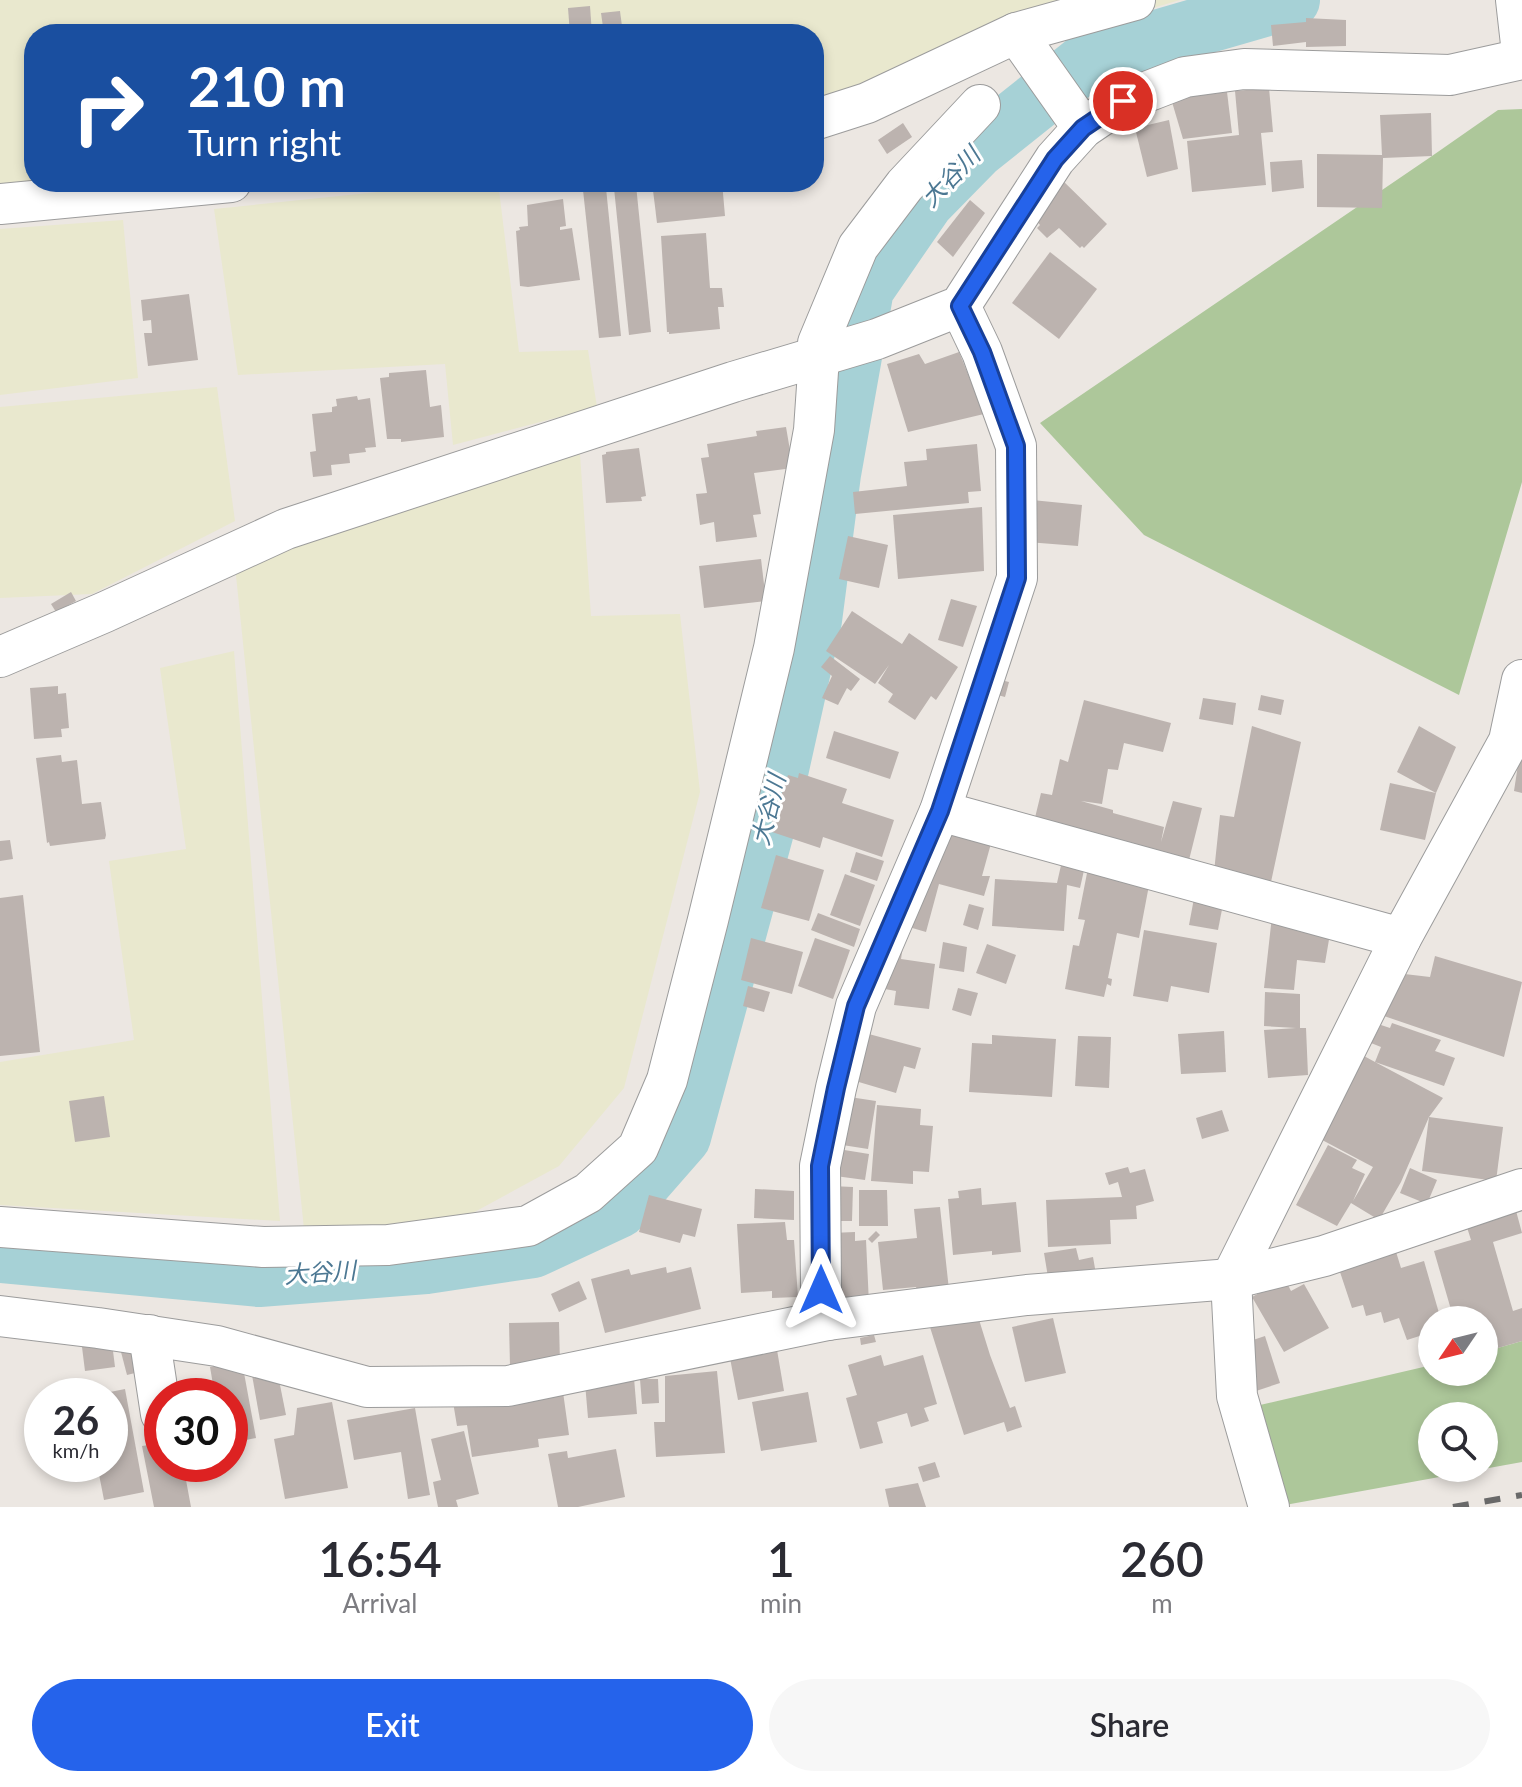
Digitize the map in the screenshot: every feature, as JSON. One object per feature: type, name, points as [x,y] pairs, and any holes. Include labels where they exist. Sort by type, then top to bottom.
[{"type":"street","points":[[824,117],[867,103],[1021,39],[1135,0]]},
{"type":"street","points":[[1516,0],[1522,53]]},
{"type":"street","points":[[1021,39],[1074,116]]},
{"type":"street","points":[[0,657],[286,529],[733,382],[877,339],[960,306],[1055,159],[1074,116],[1185,77],[1244,69],[1450,75],[1522,59]]},
{"type":"street","points":[[0,1227],[263,1247],[388,1245],[528,1226],[588,1193],[638,1148],[667,1080],[774,648],[814,430],[823,356],[818,343],[858,247],[905,185],[980,105]]},
{"type":"street","points":[[0,204],[126,192]]},
{"type":"street","points":[[828,1320],[821,1290],[820,1166],[856,1006],[940,811],[1017,578],[1016,446],[982,352],[960,306]]},
{"type":"street","points":[[1269,1507],[1237,1396],[1231,1279],[1401,938],[1509,741],[1522,680]]},
{"type":"street","points":[[940,811],[1401,938]]},
{"type":"street","points":[[0,1316],[217,1346],[367,1387],[508,1386],[828,1320],[1027,1295],[1231,1279],[1324,1256],[1522,1189]]},
{"type":"street","points":[[149,1335],[156,1378]]},
{"type":"green space","points":[[0,0],[1180,0],[1025,46],[824,116],[824,24],[24,24],[24,188],[0,204]]},
{"type":"green space","points":[[1522,109],[1522,482],[1459,695],[1144,535],[1040,423],[1498,110]]},
{"type":"green space","points":[[378,192],[499,192],[519,352],[588,350],[597,407],[453,445],[445,364],[238,375],[214,209]]},
{"type":"green space","points":[[123,220],[138,378],[0,395],[0,229]]},
{"type":"green space","points":[[217,387],[235,521],[92,594],[0,598],[0,407]]},
{"type":"green space","points":[[580,454],[591,616],[680,614],[700,792],[624,1088],[559,1166],[458,1221],[304,1229],[235,566]]},
{"type":"green space","points":[[234,651],[280,1221],[0,1205],[0,1062],[134,1040],[109,861],[186,849],[160,668]]},
{"type":"green space","points":[[1522,1341],[1522,1462],[1498,1466],[1498,1402],[1418,1402],[1418,1481],[1285,1505],[1260,1405],[1418,1368],[1418,1386],[1498,1386],[1498,1348]]},
{"type":"building","points":[[590,6],[591,24],[569,24],[568,8]]},
{"type":"building","points":[[620,11],[622,24],[603,24],[601,13]]},
{"type":"building","points":[[1306,18],[1346,20],[1346,46],[1306,47],[1306,42],[1273,46],[1271,25],[1306,22]]},
{"type":"building","points":[[1269,88],[1273,132],[1261,133],[1266,185],[1192,192],[1187,141],[1239,135],[1235,91]]},
{"type":"building","points":[[1227,92],[1232,133],[1183,139],[1172,102],[1177,98]]},
{"type":"building","points":[[1431,113],[1432,156],[1383,158],[1382,208],[1317,207],[1317,154],[1382,155],[1380,115]]},
{"type":"building","points":[[1169,120],[1178,169],[1147,177],[1135,128]]},
{"type":"building","points":[[903,123],[912,137],[887,154],[878,140]]},
{"type":"building","points":[[1302,160],[1304,188],[1272,192],[1270,162]]},
{"type":"building","points":[[1060,178],[1107,224],[1084,248],[1080,248],[1059,228],[1047,238],[1037,228],[1040,225],[1030,213]]},
{"type":"building","points":[[583,192],[606,192],[621,336],[599,338]]},
{"type":"building","points":[[614,192],[637,192],[651,332],[629,335]]},
{"type":"building","points":[[653,192],[723,192],[725,216],[657,223]]},
{"type":"building","points":[[563,199],[566,226],[560,227],[560,230],[572,228],[580,280],[520,286],[516,231],[520,230],[519,227],[528,226],[527,205]]},
{"type":"building","points":[[970,200],[985,213],[953,257],[937,242]]},
{"type":"building","points":[[706,233],[710,288],[722,288],[724,307],[718,307],[720,329],[669,334],[661,236]]},
{"type":"building","points":[[1050,252],[1097,289],[1059,339],[1012,303]]},
{"type":"building","points":[[189,294],[198,360],[148,366],[144,333],[152,333],[151,320],[143,321],[141,300]]},
{"type":"building","points":[[959,352],[984,414],[908,432],[887,364],[919,354],[925,364]]},
{"type":"building","points":[[426,370],[430,407],[441,405],[444,437],[401,442],[401,439],[387,439],[380,378],[389,377],[389,373]]},
{"type":"building","points":[[357,396],[358,400],[370,398],[376,447],[349,454],[350,463],[331,465],[332,475],[313,477],[310,452],[316,451],[312,414],[332,412],[332,407],[337,406],[336,399]]},
{"type":"building","points":[[786,427],[793,468],[754,473],[761,514],[753,515],[757,537],[716,542],[714,522],[700,525],[696,494],[707,493],[701,458],[709,457],[707,444],[757,436],[756,431]]},
{"type":"building","points":[[977,444],[981,491],[968,492],[969,503],[855,514],[853,492],[907,486],[904,462],[927,460],[926,449]]},
{"type":"building","points":[[639,448],[646,496],[641,497],[642,501],[606,503],[602,455]]},
{"type":"building","points":[[1032,500],[1082,505],[1078,546],[1027,542]]},
{"type":"building","points":[[982,507],[984,571],[898,579],[893,515]]},
{"type":"building","points":[[848,536],[888,545],[879,588],[839,579]]},
{"type":"building","points":[[761,559],[766,601],[704,608],[699,566]]},
{"type":"building","points":[[71,592],[76,601],[56,612],[51,604]]},
{"type":"building","points":[[951,599],[977,606],[963,647],[938,640]]},
{"type":"building","points":[[852,611],[902,644],[909,633],[958,667],[936,700],[931,696],[915,720],[888,702],[893,694],[878,683],[889,665],[875,684],[826,651]]},
{"type":"building","points":[[830,656],[860,679],[851,691],[847,688],[838,705],[822,698],[832,676],[821,667]]},
{"type":"building","points":[[988,677],[1009,682],[1005,697],[983,691]]},
{"type":"building","points":[[58,686],[58,694],[66,693],[69,728],[61,729],[62,737],[34,739],[30,688]]},
{"type":"building","points":[[1261,695],[1284,700],[1281,715],[1258,710]]},
{"type":"building","points":[[1203,698],[1236,703],[1233,725],[1199,719]]},
{"type":"building","points":[[1084,700],[1171,723],[1163,752],[1124,743],[1118,770],[1108,769],[1102,804],[1081,801],[1164,827],[1161,842],[1173,801],[1202,808],[1188,864],[1033,826],[1041,793],[1052,795],[1060,759],[1068,762]]},
{"type":"building","points":[[1252,726],[1301,742],[1271,882],[1214,872],[1220,815],[1234,817]]},
{"type":"building","points":[[1419,726],[1456,747],[1436,793],[1397,772]]},
{"type":"building","points":[[834,731],[899,752],[890,779],[826,758]]},
{"type":"building","points":[[61,755],[62,762],[77,760],[82,804],[101,802],[105,839],[50,846],[47,843],[36,758]]},
{"type":"building","points":[[1519,758],[1522,758],[1522,793],[1514,791]]},
{"type":"building","points":[[799,773],[847,789],[842,803],[894,820],[882,857],[823,837],[820,848],[769,831],[788,775],[798,778]]},
{"type":"building","points":[[1390,783],[1436,793],[1425,840],[1380,830]]},
{"type":"building","points":[[941,814],[995,829],[982,876],[990,876],[984,896],[939,884],[926,932],[902,925]]},
{"type":"building","points":[[10,840],[13,859],[0,861],[0,841]]},
{"type":"building","points":[[856,852],[884,861],[877,881],[850,872]]},
{"type":"building","points":[[1064,852],[1087,857],[1080,888],[1067,885],[1064,931],[992,926],[995,879],[1057,883]]},
{"type":"building","points":[[776,855],[824,870],[809,921],[761,908]]},
{"type":"building","points":[[1088,868],[1150,880],[1139,938],[1117,933],[1108,978],[1112,979],[1111,986],[1107,984],[1104,997],[1065,989],[1073,945],[1079,946],[1085,920],[1078,919]]},
{"type":"building","points":[[845,874],[875,885],[860,926],[830,915]]},
{"type":"building","points":[[1195,893],[1224,899],[1218,930],[1189,925]]},
{"type":"building","points":[[23,895],[40,1052],[0,1056],[0,898]]},
{"type":"building","points":[[969,904],[984,908],[978,930],[963,925]]},
{"type":"building","points":[[818,913],[860,929],[854,947],[811,930]]},
{"type":"building","points":[[1272,916],[1332,922],[1325,963],[1297,960],[1294,990],[1264,988]]},
{"type":"building","points":[[1144,930],[1217,943],[1209,993],[1171,986],[1168,1002],[1133,996]]},
{"type":"building","points":[[751,938],[803,952],[792,994],[741,980]]},
{"type":"building","points":[[815,938],[850,950],[833,999],[798,986]]},
{"type":"building","points":[[943,942],[967,947],[964,972],[939,968]]},
{"type":"building","points":[[987,944],[1016,955],[1006,984],[976,973]]},
{"type":"building","points":[[903,946],[901,959],[935,964],[929,1009],[894,1005],[896,991],[879,988]]},
{"type":"building","points":[[1435,956],[1522,982],[1504,1057],[1384,1016],[1396,973],[1430,977]]},
{"type":"building","points":[[748,986],[770,992],[764,1012],[743,1006]]},
{"type":"building","points":[[958,988],[978,993],[971,1016],[952,1010]]},
{"type":"building","points":[[1265,992],[1300,994],[1300,1028],[1306,1028],[1308,1075],[1268,1078],[1264,1030],[1296,1028],[1264,1026]]},
{"type":"building","points":[[1392,1023],[1441,1040],[1435,1051],[1455,1058],[1444,1086],[1375,1062],[1381,1047],[1371,1043],[1381,1025],[1390,1028]]},
{"type":"building","points":[[1224,1031],[1226,1072],[1181,1074],[1178,1034]]},
{"type":"building","points":[[865,1033],[921,1048],[915,1069],[904,1066],[896,1093],[852,1080]]},
{"type":"building","points":[[992,1035],[1056,1039],[1052,1097],[969,1092],[972,1043],[992,1044]]},
{"type":"building","points":[[1078,1036],[1111,1037],[1109,1088],[1075,1086]]},
{"type":"building","points":[[1353,1050],[1443,1098],[1429,1117],[1401,1182],[1379,1220],[1351,1203],[1337,1226],[1296,1205],[1328,1145],[1357,1160],[1352,1168],[1365,1174],[1353,1201],[1373,1167],[1309,1133]]},
{"type":"building","points":[[104,1096],[110,1137],[75,1142],[69,1101]]},
{"type":"building","points":[[843,1096],[876,1101],[868,1149],[836,1144]]},
{"type":"building","points":[[877,1105],[921,1109],[920,1125],[933,1126],[929,1172],[913,1171],[913,1184],[871,1181]]},
{"type":"building","points":[[1222,1110],[1229,1131],[1202,1139],[1196,1118]]},
{"type":"building","points":[[1429,1117],[1503,1127],[1496,1181],[1422,1171]]},
{"type":"building","points":[[832,1148],[869,1154],[865,1180],[828,1175]]},
{"type":"building","points":[[1128,1167],[1130,1173],[1145,1169],[1154,1201],[1136,1206],[1137,1219],[1110,1220],[1111,1244],[1048,1247],[1046,1200],[1122,1197],[1118,1182],[1109,1185],[1105,1173]]},
{"type":"building","points":[[1410,1168],[1437,1180],[1427,1204],[1400,1193]]},
{"type":"building","points":[[831,1186],[853,1187],[852,1221],[830,1221]]},
{"type":"building","points":[[981,1188],[982,1205],[1016,1202],[1021,1252],[953,1255],[948,1199],[959,1198],[958,1191]]},
{"type":"building","points":[[755,1189],[794,1191],[794,1220],[754,1218]]},
{"type":"building","points":[[859,1190],[887,1190],[888,1226],[859,1226]]},
{"type":"building","points":[[649,1195],[702,1209],[695,1237],[683,1234],[680,1243],[639,1232]]},
{"type":"building","points":[[940,1207],[949,1290],[918,1293],[916,1287],[883,1290],[878,1242],[917,1238],[914,1209]]},
{"type":"building","points":[[1515,1207],[1522,1233],[1493,1242],[1513,1311],[1522,1308],[1522,1341],[1498,1348],[1498,1306],[1450,1306],[1434,1251],[1471,1240],[1465,1221]]},
{"type":"building","points":[[785,1222],[787,1240],[794,1240],[798,1297],[772,1298],[772,1291],[741,1293],[737,1224]]},
{"type":"building","points":[[876,1231],[880,1235],[872,1243],[868,1239]]},
{"type":"building","points":[[855,1232],[855,1241],[866,1240],[869,1304],[834,1306],[831,1233]]},
{"type":"building","points":[[1393,1242],[1401,1268],[1424,1261],[1437,1306],[1418,1306],[1418,1336],[1407,1340],[1399,1318],[1384,1323],[1381,1312],[1366,1316],[1363,1305],[1352,1308],[1336,1260]]},
{"type":"building","points":[[1076,1248],[1079,1260],[1093,1257],[1096,1274],[1049,1283],[1044,1253]]},
{"type":"building","points":[[666,1267],[667,1273],[691,1267],[701,1309],[605,1333],[591,1279],[629,1269],[631,1275]]},
{"type":"building","points":[[1285,1279],[1291,1291],[1304,1284],[1329,1328],[1284,1352],[1252,1297]]},
{"type":"building","points":[[579,1281],[587,1299],[559,1312],[551,1294]]},
{"type":"building","points":[[976,1310],[1010,1408],[1015,1406],[1022,1427],[1007,1432],[1004,1422],[964,1435],[929,1324]]},
{"type":"building","points":[[1053,1318],[1066,1373],[1025,1382],[1012,1327]]},
{"type":"building","points":[[559,1322],[560,1365],[510,1366],[509,1323]]},
{"type":"building","points":[[874,1335],[876,1342],[861,1345],[860,1338]]},
{"type":"building","points":[[1265,1336],[1280,1383],[1256,1391],[1241,1344]]},
{"type":"building","points":[[112,1343],[115,1367],[85,1371],[82,1347]]},
{"type":"building","points":[[776,1344],[784,1391],[738,1400],[729,1353]]},
{"type":"building","points":[[138,1347],[143,1371],[127,1375],[121,1352]]},
{"type":"building","points":[[881,1355],[884,1366],[923,1355],[937,1404],[924,1408],[929,1421],[911,1427],[907,1413],[877,1422],[883,1443],[860,1449],[846,1398],[857,1395],[848,1365]]},
{"type":"building","points":[[242,1362],[245,1378],[212,1378],[210,1367]]},
{"type":"building","points":[[277,1370],[286,1415],[260,1420],[252,1375]]},
{"type":"building","points":[[717,1371],[725,1453],[656,1457],[654,1422],[665,1422],[665,1376]]},
{"type":"building","points":[[634,1378],[637,1414],[588,1418],[585,1383]]},
{"type":"building","points":[[640,1379],[658,1379],[659,1403],[642,1404]]},
{"type":"building","points":[[563,1392],[569,1435],[538,1439],[539,1447],[472,1457],[467,1425],[457,1426],[453,1402]]},
{"type":"building","points":[[808,1392],[817,1442],[761,1451],[752,1402]]},
{"type":"building","points":[[248,1395],[256,1438],[248,1440]]},
{"type":"building","points":[[332,1402],[348,1488],[285,1499],[274,1439],[294,1435],[297,1408]]},
{"type":"building","points":[[128,1405],[144,1492],[104,1500],[100,1482],[128,1482]]},
{"type":"building","points":[[415,1408],[430,1495],[408,1499],[401,1452],[354,1460],[347,1420]]},
{"type":"building","points":[[464,1431],[479,1494],[456,1500],[458,1507],[438,1507],[433,1482],[441,1480],[431,1439]]},
{"type":"building","points":[[616,1449],[625,1497],[578,1507],[558,1507],[548,1454],[567,1451],[568,1458]]},
{"type":"building","points":[[935,1462],[940,1477],[923,1482],[918,1467]]},
{"type":"building","points":[[149,1482],[186,1482],[191,1507],[154,1507]]},
{"type":"building","points":[[918,1483],[926,1507],[889,1507],[885,1489]]},
{"type":"waterway","name":"大谷川","points":[[0,1254],[259,1278],[426,1265],[533,1249],[619,1209],[682,1137],[771,809],[813,620],[832,474],[865,289],[925,202],[977,149],[1091,58],[1291,0]]},
{"type":"railway","points":[[1453,1507],[1522,1495]]},
{"type":"route","points":[[821,1290],[820,1166],[856,1006],[940,811],[1017,578],[1016,446],[982,352],[960,306],[1055,159],[1083,128],[1123,101]]}]
